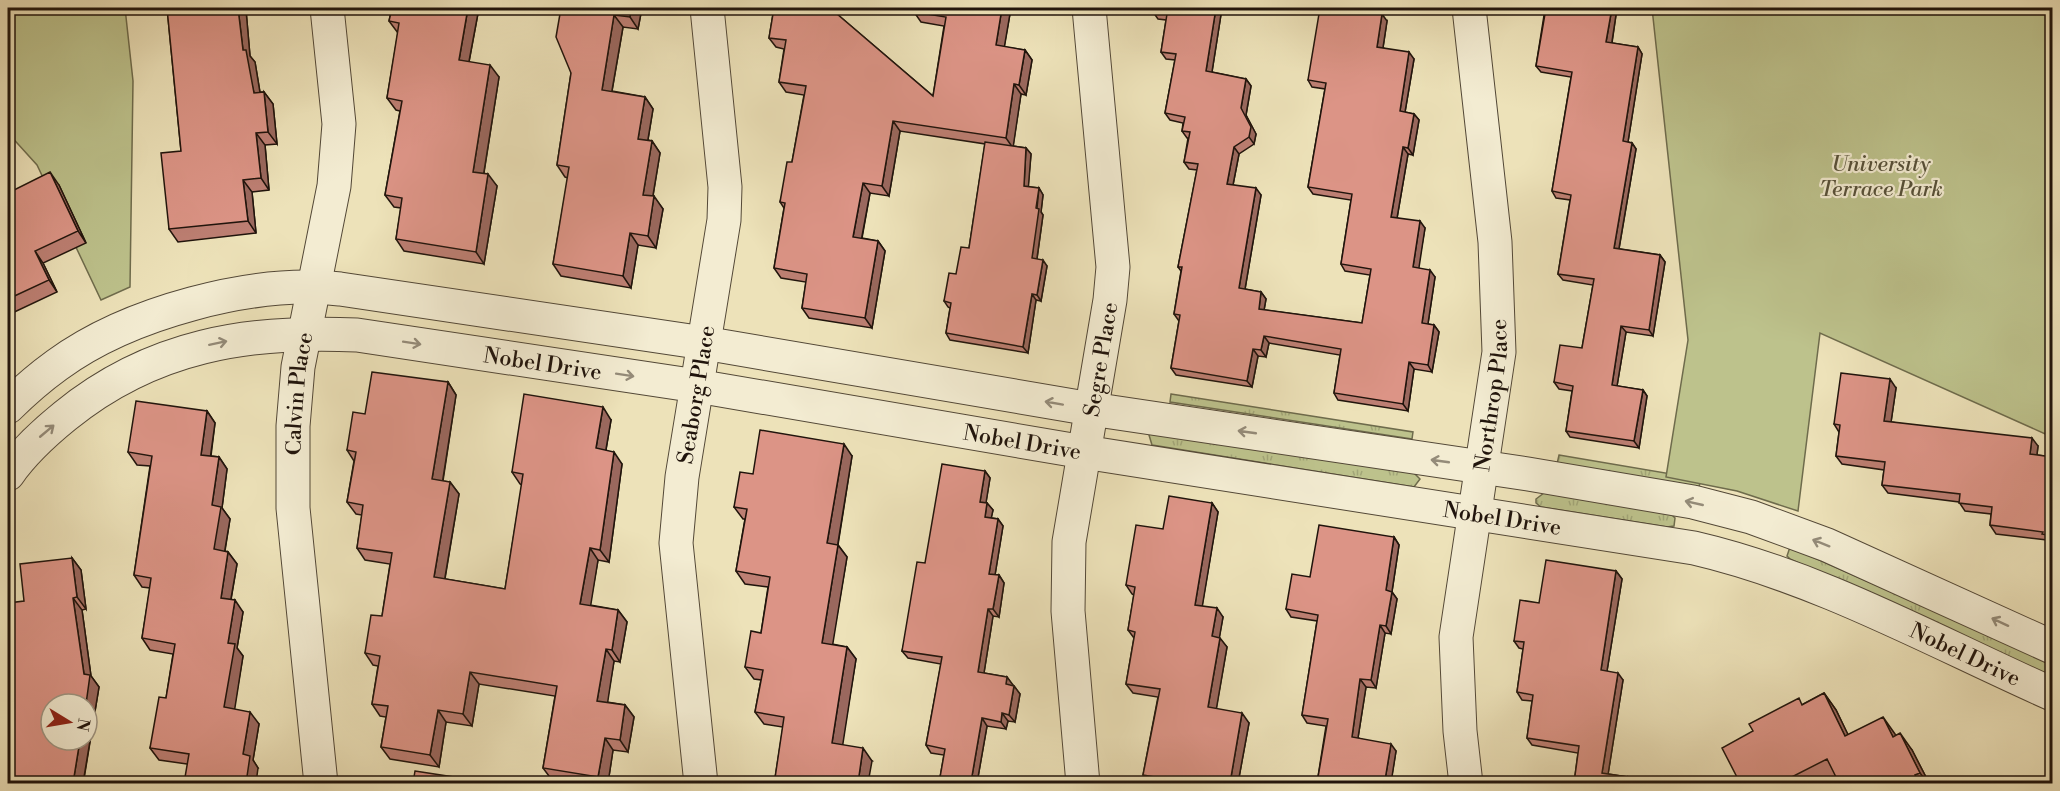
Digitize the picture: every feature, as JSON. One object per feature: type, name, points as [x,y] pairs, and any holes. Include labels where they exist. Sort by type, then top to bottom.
[{"type":"street","name":"Calvin Place","points":[[321,783],[293,508],[292,426],[304,332],[334,186],[339,124],[327,8]]},
{"type":"street","name":"Seaborg Place","points":[[701,783],[676,543],[682,477],[724,220],[724,187],[707,8]]},
{"type":"street","name":"Segre Place","points":[[1083,783],[1071,660],[1068,591],[1069,542],[1110,300],[1113,267],[1089,8]]},
{"type":"street","name":"Northrop Place","points":[[1466,783],[1460,731],[1456,637],[1499,352],[1499,296],[1469,8]]},
{"type":"street","name":"Nobel Drive","points":[[8,407],[58,364],[93,344],[164,313],[204,300],[252,290],[313,286],[704,343],[1091,409],[1483,467],[1693,502],[1751,517],[1827,545],[2052,647]]},
{"type":"street","name":"Nobel Drive","points":[[8,474],[40,436],[79,405],[134,370],[164,358],[213,344],[260,335],[304,332],[357,335],[697,386],[1084,452],[1694,548],[1739,558],[1812,585],[2052,694]]},
{"type":"street","points":[[1739,558],[1751,517]]},
{"type":"green space","points":[[8,8],[125,8],[133,81],[130,287],[101,300],[37,165],[8,133]]},
{"type":"green space","name":"University Terrace Park","points":[[1652,8],[2052,8],[2052,437],[1820,333],[1798,511],[1737,491],[1666,477],[1688,340]]},
{"type":"green space","points":[[1171,394],[1413,432],[1412,439],[1170,402]]},
{"type":"green space","points":[[1153,432],[1413,472],[1420,479],[1414,487],[1152,445],[1149,435]]},
{"type":"green space","points":[[1559,455],[1701,479],[1699,487],[1557,464]]},
{"type":"green space","points":[[1544,493],[1671,514],[1675,518],[1674,526],[1667,527],[1541,507],[1536,503],[1536,499]]},
{"type":"green space","points":[[1790,547],[2052,663],[2052,679],[1790,559],[1787,556]]},
{"type":"building","points":[[167,8],[238,8],[243,50],[246,50],[254,93],[264,92],[268,132],[256,133],[261,178],[243,180],[248,221],[169,229],[161,153],[181,151]]},
{"type":"building","points":[[392,8],[468,8],[459,60],[490,65],[473,172],[488,174],[476,252],[396,239],[402,198],[385,195],[402,101],[387,98],[399,23],[389,21]]},
{"type":"building","points":[[561,8],[631,8],[630,17],[614,15],[602,90],[645,97],[638,139],[652,141],[643,195],[654,196],[648,236],[630,233],[623,276],[553,264],[569,167],[557,165],[571,73],[556,37]]},
{"type":"building","points":[[774,8],[830,8],[933,96],[946,17],[914,12],[915,8],[1002,8],[996,45],[1025,50],[1019,85],[1014,84],[1006,138],[893,121],[882,186],[863,183],[853,237],[878,241],[865,318],[802,308],[807,274],[774,268],[785,203],[780,202],[787,162],[792,162],[806,86],[779,82],[786,40],[769,38]]},
{"type":"building","points":[[1154,8],[1216,8],[1206,71],[1246,79],[1241,108],[1251,127],[1249,137],[1234,147],[1227,184],[1256,188],[1239,288],[1261,292],[1259,309],[1362,323],[1371,269],[1341,264],[1352,194],[1308,187],[1326,83],[1308,80],[1320,8],[1345,8],[1382,14],[1377,47],[1409,52],[1400,111],[1414,114],[1408,148],[1403,147],[1391,217],[1420,221],[1413,267],[1430,270],[1422,323],[1434,325],[1428,365],[1409,362],[1403,404],[1334,393],[1341,349],[1264,336],[1261,350],[1253,349],[1247,381],[1171,368],[1180,315],[1174,314],[1182,267],[1178,267],[1198,164],[1184,162],[1190,132],[1182,131],[1185,117],[1165,113],[1176,54],[1161,52],[1167,14],[1153,12]]},
{"type":"building","points":[[1546,8],[1612,8],[1606,42],[1638,47],[1623,141],[1632,143],[1614,248],[1660,255],[1649,330],[1621,326],[1612,385],[1643,390],[1634,441],[1566,431],[1573,386],[1554,382],[1560,345],[1582,348],[1594,279],[1558,274],[1571,195],[1552,191],[1572,72],[1536,66]]},
{"type":"building","points":[[985,142],[1026,148],[1024,186],[1039,188],[1036,208],[1039,209],[1032,258],[1043,260],[1037,295],[1032,294],[1023,347],[946,333],[951,303],[944,301],[949,273],[956,274],[961,247],[969,248]]},
{"type":"building","points":[[50,172],[78,231],[35,251],[49,280],[8,299],[8,193]]},
{"type":"building","points":[[372,372],[448,382],[432,479],[450,482],[434,577],[505,589],[523,474],[512,472],[524,394],[603,407],[596,448],[614,452],[600,550],[590,548],[580,604],[618,610],[612,650],[606,649],[597,701],[625,705],[620,740],[605,738],[598,777],[543,768],[557,686],[470,672],[463,714],[438,710],[430,755],[381,747],[388,706],[372,704],[380,656],[365,653],[371,615],[382,616],[392,553],[357,548],[363,505],[347,502],[356,452],[347,450],[353,412],[365,414]]},
{"type":"building","points":[[1841,373],[1890,379],[1884,421],[2032,438],[2030,454],[2052,457],[2052,536],[2042,534],[2043,532],[1990,525],[1992,507],[1959,503],[1960,494],[1882,485],[1885,462],[1836,456],[1840,425],[1834,424]]},
{"type":"building","points":[[136,401],[207,411],[201,455],[219,457],[212,505],[221,507],[214,549],[228,552],[221,598],[235,600],[228,643],[235,644],[224,707],[250,712],[243,754],[250,756],[246,783],[184,783],[189,754],[150,748],[159,697],[166,698],[175,644],[142,638],[151,578],[134,575],[152,456],[128,452]]},
{"type":"building","points":[[760,430],[844,444],[827,543],[838,545],[822,643],[847,647],[832,743],[863,748],[858,783],[768,783],[769,778],[775,778],[784,717],[755,712],[763,670],[745,667],[751,631],[761,633],[770,577],[736,571],[747,509],[734,507],[740,472],[753,474]]},
{"type":"building","points":[[942,464],[985,471],[980,502],[987,503],[985,517],[998,519],[989,574],[999,575],[993,609],[988,609],[978,672],[1007,677],[1006,684],[1014,686],[1009,715],[1002,713],[1001,722],[982,718],[972,776],[1021,783],[939,783],[945,749],[926,745],[942,657],[902,651],[917,562],[925,563]]},
{"type":"building","points":[[1169,496],[1212,503],[1195,605],[1217,608],[1212,636],[1220,638],[1208,707],[1242,713],[1230,783],[1177,783],[1177,781],[1143,775],[1160,689],[1126,684],[1135,632],[1128,630],[1135,587],[1126,585],[1136,525],[1163,529]]},
{"type":"building","points":[[1319,525],[1394,537],[1386,590],[1392,592],[1386,626],[1380,625],[1371,680],[1360,679],[1352,737],[1391,744],[1385,780],[1398,783],[1317,783],[1328,719],[1302,715],[1318,615],[1286,609],[1292,574],[1310,577]]},
{"type":"building","points":[[72,558],[77,597],[73,598],[84,674],[90,675],[88,692],[39,692],[39,752],[78,752],[74,777],[100,783],[8,783],[8,603],[24,601],[20,564]]},
{"type":"building","points":[[1546,560],[1616,571],[1601,670],[1618,673],[1602,773],[1628,777],[1626,783],[1574,783],[1579,746],[1527,738],[1533,695],[1517,692],[1524,642],[1514,641],[1520,600],[1539,603]]},
{"type":"building","points":[[1824,693],[1845,736],[1883,717],[1893,737],[1900,733],[1920,773],[1915,775],[1919,783],[1839,783],[1827,759],[1780,783],[1740,783],[1722,748],[1753,731],[1749,724],[1799,698],[1802,705]]},
{"type":"building","points":[[415,771],[486,782],[486,783],[413,783]]}]
